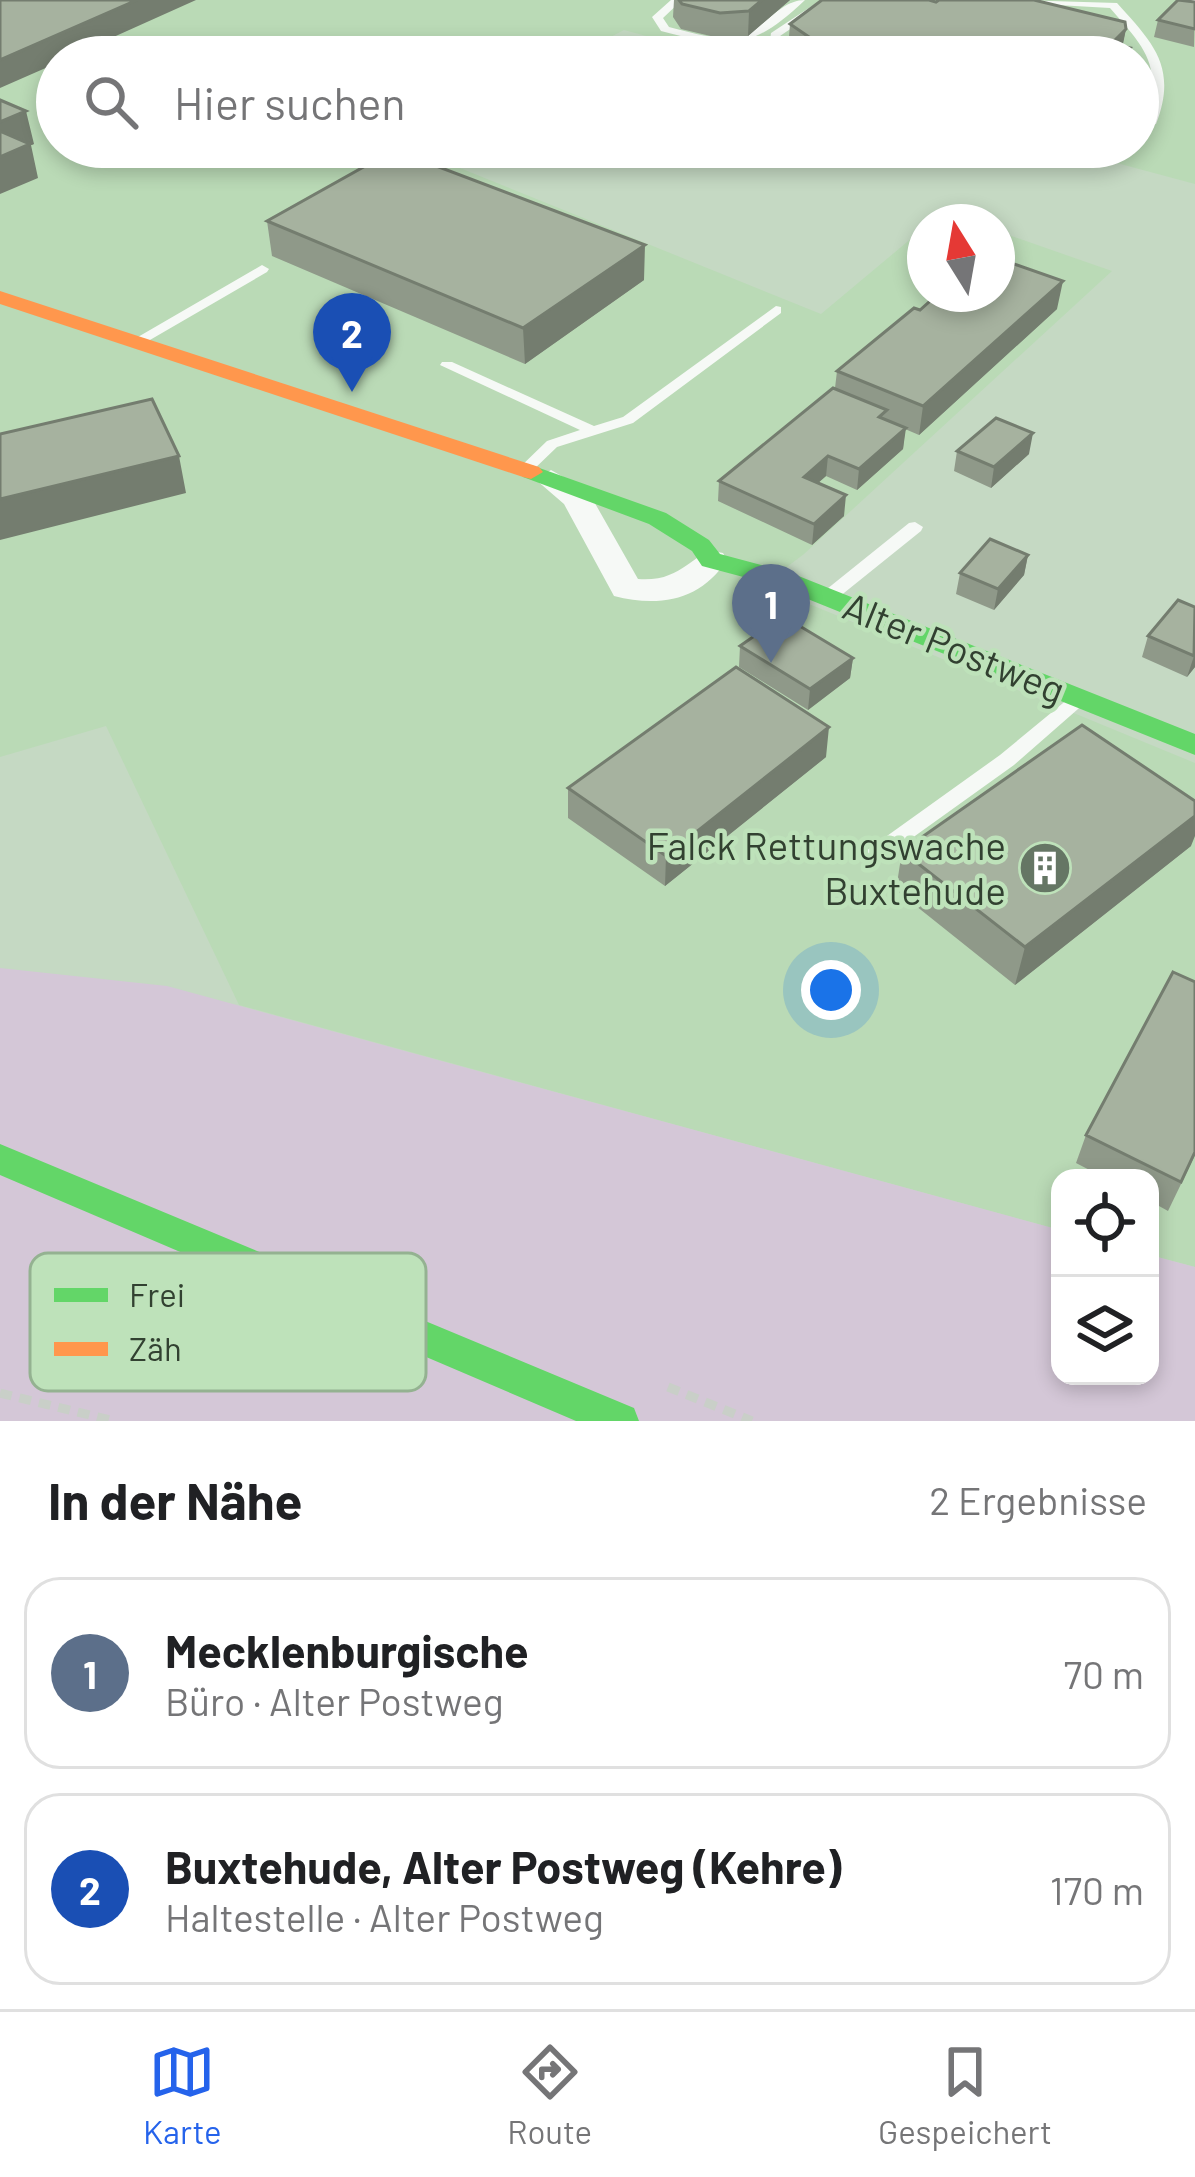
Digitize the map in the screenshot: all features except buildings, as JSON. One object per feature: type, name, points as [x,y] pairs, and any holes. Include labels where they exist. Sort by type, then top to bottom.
[{"type":"street","name":"Alter Postweg","points":[[0,297],[538,474],[678,528],[707,550],[711,560]]},
{"type":"street","name":"Alter Postweg","points":[[538,474],[577,498],[626,588],[664,591],[690,582],[711,560]]},
{"type":"street","name":"Alter Postweg","points":[[711,560],[782,579],[1195,745]]},
{"type":"street","points":[[0,1159],[222,1253]]},
{"type":"street","points":[[426,1339],[620,1421]]},
{"type":"lane","points":[[676,0],[657,17],[665,28],[695,36]]},
{"type":"lane","points":[[756,36],[800,0]]},
{"type":"lane","points":[[775,36],[828,0]]},
{"type":"lane","points":[[1022,0],[1115,3],[1138,36]]},
{"type":"lane","points":[[1159,66],[1164,86],[1159,101]]},
{"type":"lane","points":[[138,341],[262,268]]},
{"type":"lane","points":[[538,474],[552,444],[628,420],[776,310]]},
{"type":"lane","points":[[447,365],[596,433]]},
{"type":"lane","points":[[828,597],[915,527]]},
{"type":"lane","points":[[873,856],[1007,760],[1080,698]]},
{"type":"path","points":[[0,1393],[114,1421]]},
{"type":"shaded area","points":[[0,0],[1195,0],[1195,184],[1135,168],[1159,168],[1159,36],[646,36],[624,30],[612,36],[36,36],[36,168],[460,168],[821,314],[907,242],[907,312],[1015,312],[1015,237],[1112,271],[804,554],[763,585],[1195,763],[1195,1267],[1159,1257],[1159,1169],[1051,1169],[1051,1228],[239,1005],[106,726],[0,757]]},
{"type":"shaded area","points":[[0,968],[167,986],[1051,1228],[1051,1385],[1159,1385],[1159,1257],[1195,1267],[1195,1421],[0,1421]]},
{"type":"traffic: fast","points":[[531,472],[658,519],[682,532],[711,560],[782,579],[1195,745]]},
{"type":"traffic: fast","points":[[0,1159],[222,1253]]},
{"type":"traffic: fast","points":[[426,1339],[620,1421]]},
{"type":"traffic: slow","points":[[0,297],[531,472]]},
{"type":"place","name":"Buxtehude, Alter Postweg (Kehre)","points":[[352,392]]},
{"type":"place","name":"Mecklenburgische","points":[[771,663]]},
{"type":"place","name":"Falck Rettungswache Buxtehude","points":[[1045,868]]}]
